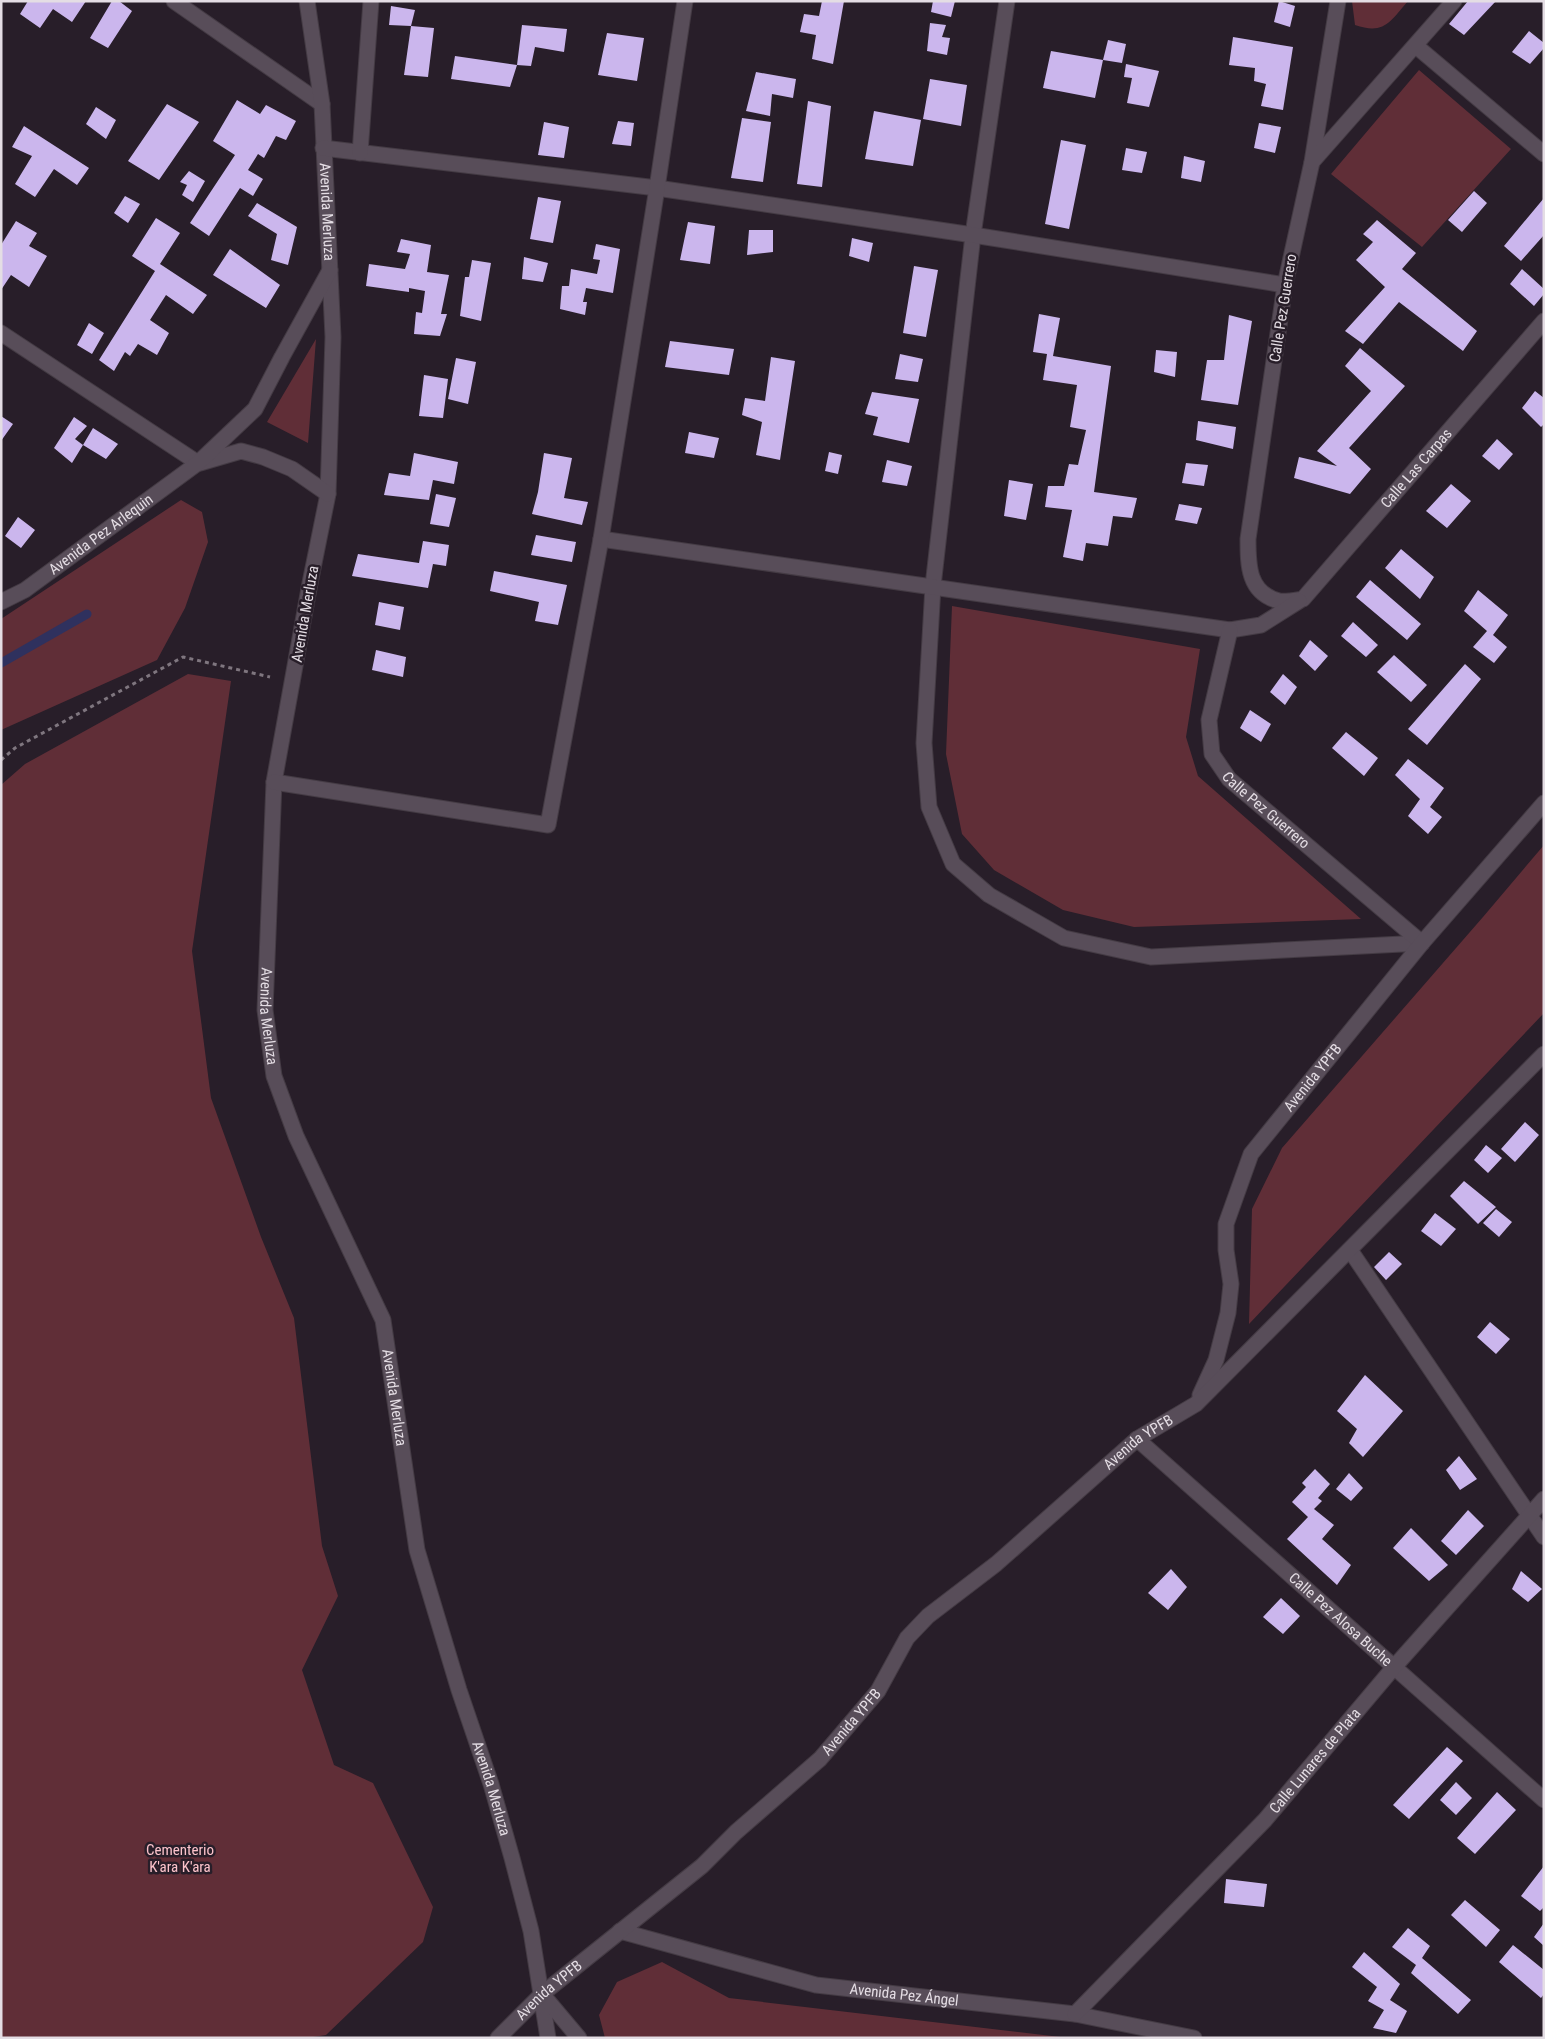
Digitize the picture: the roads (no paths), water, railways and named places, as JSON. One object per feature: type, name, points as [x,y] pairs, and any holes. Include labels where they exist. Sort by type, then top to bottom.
[{"type":"street","points":[[174,1],[322,104]]},
{"type":"street","name":"Avenida Merluza","points":[[307,1],[322,104],[333,337],[328,494],[274,782],[265,1010],[274,1076],[296,1136],[384,1320],[416,1550],[459,1690],[491,1784],[509,1849],[531,1931],[548,2038]]},
{"type":"street","points":[[360,153],[371,1]]},
{"type":"street","points":[[274,782],[548,825],[601,539],[658,188],[685,1]]},
{"type":"street","points":[[1007,1],[973,235],[933,586],[924,743],[929,808],[953,864],[988,894],[1064,938],[1152,957],[1422,943]]},
{"type":"street","name":"Calle Pez Guerrero","points":[[1303,599],[1280,601],[1261,593],[1253,580],[1248,564],[1248,539],[1285,285],[1312,162],[1338,1]]},
{"type":"street","points":[[1312,162],[1454,1]]},
{"type":"street","points":[[1416,46],[1544,154]]},
{"type":"street","points":[[323,148],[658,188],[973,235],[1285,285]]},
{"type":"street","name":"Avenida Pez Arlequin","points":[[1,602],[25,590],[198,463],[255,409],[330,270]]},
{"type":"street","name":"Calle Las Carpas","points":[[601,539],[1230,630],[1261,625],[1303,599],[1544,321]]},
{"type":"street","points":[[1,333],[198,463]]},
{"type":"street","name":"Avenida Pez Arlequin","points":[[198,463],[241,451],[263,457],[292,469],[328,494]]},
{"type":"street","name":"Calle Pez Guerrero","points":[[1230,630],[1210,720],[1212,754],[1229,779],[1422,943]]},
{"type":"street","name":"Avenida YPFB","points":[[1196,1404],[1216,1360],[1225,1329],[1231,1284],[1226,1250],[1226,1224],[1251,1154],[1422,943],[1544,803]]},
{"type":"street","name":"Avenida YPFB","points":[[498,2038],[542,1994],[702,1866],[736,1832],[820,1759],[878,1691],[907,1638],[928,1616],[996,1564],[1137,1439],[1196,1404],[1544,1054]]},
{"type":"street","points":[[1350,1250],[1544,1537]]},
{"type":"street","name":"Calle Pez Alosa Buche","points":[[1137,1439],[1544,1800]]},
{"type":"street","name":"Calle Lunares de Plata","points":[[1075,2014],[1265,1820],[1395,1666],[1544,1499]]},
{"type":"street","name":"Avenida Pez Ángel","points":[[620,1932],[816,1985],[1075,2014],[1194,2038]]},
{"type":"street","points":[[542,1994],[579,2038]]},
{"type":"waterway","points":[[1,663],[87,614]]},
{"type":"park label","name":"Cementerio K'ara K'ara","points":[[180,1858]]}]
